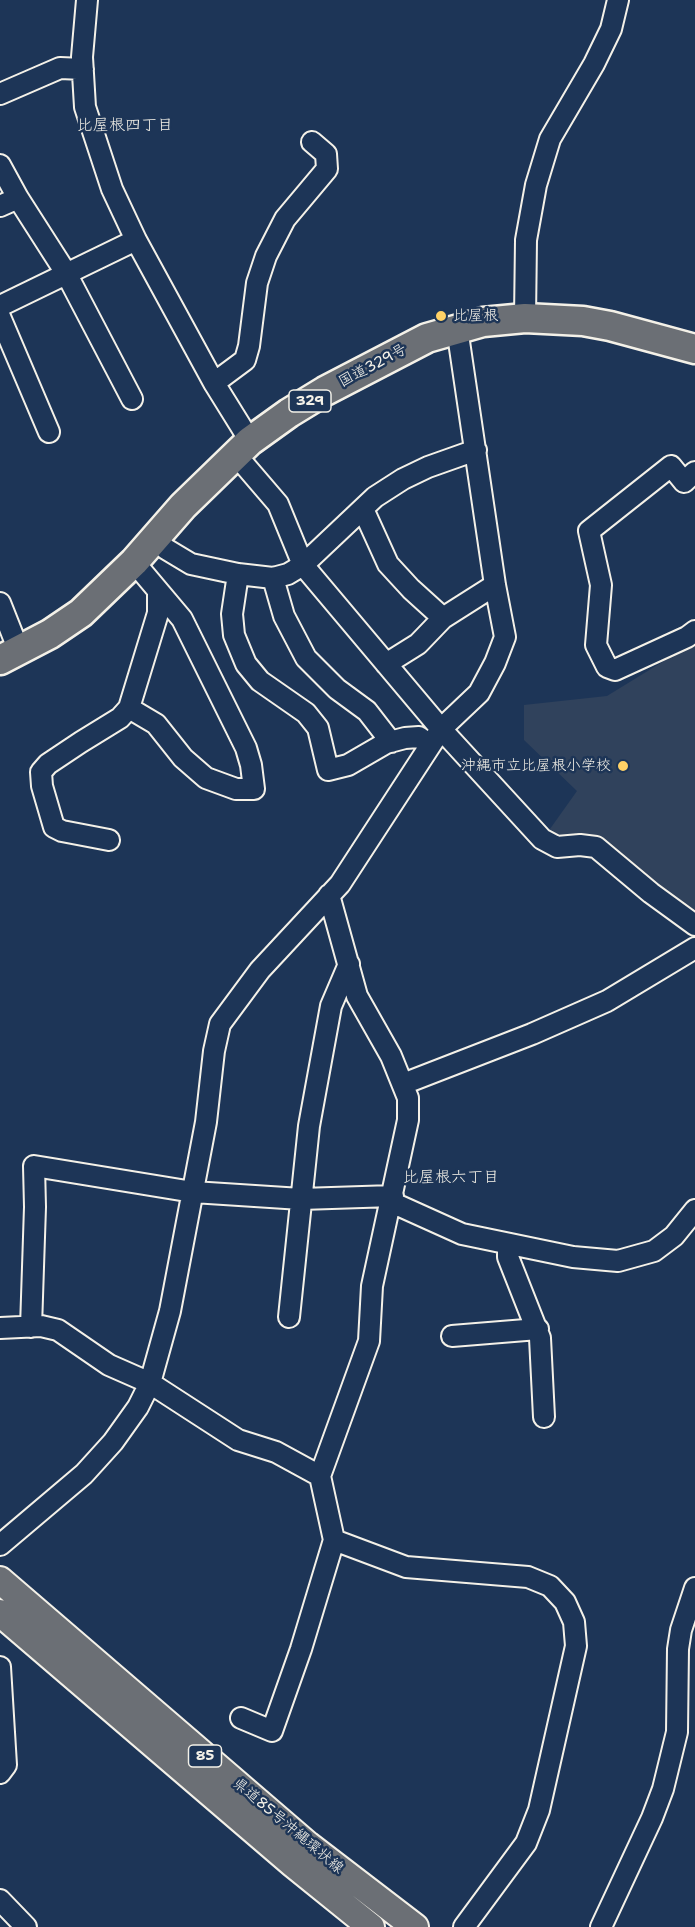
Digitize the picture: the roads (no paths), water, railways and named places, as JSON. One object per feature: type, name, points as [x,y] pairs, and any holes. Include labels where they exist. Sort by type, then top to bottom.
[{"type":"highway","name":"国道329号","points":[[9,656],[50,634],[81,613],[134,562],[183,506],[243,448],[289,413],[325,391],[427,338],[483,322],[525,318],[583,321],[695,349]]},
{"type":"main road","name":"県道85号沖縄環状線","points":[[0,1580],[299,1837],[415,1927]]},
{"type":"main road","name":"県道85号沖縄環状線","points":[[0,1613],[292,1864],[371,1927]]},
{"type":"street","points":[[87,0],[82,57],[85,107],[112,189],[136,240],[214,383],[243,448],[278,504],[303,565],[386,664],[436,737],[542,839],[557,847],[580,844],[596,847],[695,925]]},
{"type":"street","points":[[525,318],[526,240],[536,185],[550,139],[594,64],[611,29],[618,0]]},
{"type":"street","points":[[0,94],[60,68],[83,69]]},
{"type":"street","points":[[214,383],[245,360],[257,283],[266,256],[285,219],[327,169],[326,154],[312,142]]},
{"type":"street","points":[[0,165],[18,198],[66,273],[132,399]]},
{"type":"street","points":[[0,206],[18,198]]},
{"type":"street","points":[[0,306],[136,240]]},
{"type":"street","points":[[0,317],[50,432]]},
{"type":"street","points":[[0,1545],[84,1473],[113,1442],[138,1407],[150,1383],[170,1311],[206,1122],[214,1051],[220,1024],[260,970],[340,884],[436,737],[479,693],[495,663],[504,637],[457,328]]},
{"type":"street","points":[[154,538],[166,549],[191,564],[238,574],[273,578],[288,574],[303,565],[375,497],[403,479],[428,467],[476,450]]},
{"type":"street","points":[[695,472],[684,482],[671,466],[590,531],[601,585],[596,645],[608,667],[615,670],[687,638],[695,632]]},
{"type":"street","points":[[363,509],[388,564],[411,590],[443,618]]},
{"type":"street","points":[[129,708],[156,724],[183,758],[206,778],[236,789],[254,789],[246,748],[182,619],[134,562]]},
{"type":"street","points":[[238,574],[232,614],[234,635],[246,664],[260,681],[306,713],[318,728],[328,770],[348,765],[391,742],[419,737],[436,737]]},
{"type":"street","points":[[273,578],[284,616],[306,658],[337,689],[367,711],[391,742]]},
{"type":"street","points":[[386,664],[418,644],[443,618],[495,585]]},
{"type":"street","points":[[110,840],[62,831],[54,827],[42,786],[41,772],[120,718],[129,708],[158,613],[158,591]]},
{"type":"street","points":[[0,603],[9,656]]},
{"type":"street","points":[[241,1718],[272,1731],[301,1649],[334,1540],[320,1476],[369,1341],[372,1286],[408,1120],[408,1098],[391,1056],[357,996],[329,895]]},
{"type":"street","points":[[403,1084],[607,1002],[695,948]]},
{"type":"street","points":[[289,1317],[309,1126],[331,1006],[349,964]]},
{"type":"street","points":[[31,1327],[34,1166],[193,1192],[301,1199],[392,1199],[462,1234],[573,1257],[618,1261],[654,1251],[674,1236],[694,1215]]},
{"type":"street","points":[[508,1244],[508,1257],[540,1338],[544,1417]]},
{"type":"street","points":[[0,1328],[40,1326],[58,1330],[109,1365],[150,1383],[238,1440],[276,1452],[320,1476]]},
{"type":"street","points":[[452,1336],[538,1329]]},
{"type":"street","points":[[334,1540],[406,1567],[528,1577],[550,1586],[565,1602],[574,1622],[576,1646],[539,1810],[526,1843],[464,1927]]},
{"type":"street","points":[[601,1927],[652,1818],[663,1789],[677,1732],[678,1649],[681,1630],[695,1588]]},
{"type":"street","points":[[0,1667],[6,1765],[0,1773]]},
{"type":"street","points":[[0,1900],[26,1927]]},
{"type":"place","name":"比屋根","points":[[441,316]]},
{"type":"place","name":"沖縄市立比屋根小学校","points":[[623,766]]},
{"type":"district","name":"比屋根四丁目","points":[[125,126]]},
{"type":"district","name":"比屋根六丁目","points":[[451,1178]]}]
